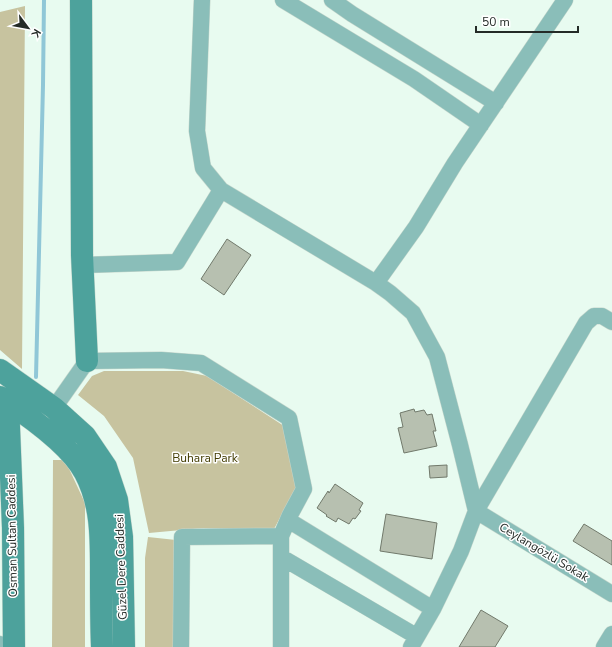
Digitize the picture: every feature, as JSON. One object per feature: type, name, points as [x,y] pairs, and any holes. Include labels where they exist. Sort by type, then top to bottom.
[{"type":"main road","points":[[81,0],[83,265],[87,361]]},
{"type":"main road","name":"Güzel Dere Caddesi","points":[[0,370],[54,408],[85,436],[106,467],[117,500],[122,537],[124,647]]},
{"type":"main road","name":"Güzel Dere Caddesi","points":[[4,399],[45,430],[66,449],[85,473],[96,501],[100,534],[102,647]]},
{"type":"main road","name":"Osman Sultan Caddesi","points":[[4,399],[7,526],[14,647]]},
{"type":"street","points":[[202,0],[197,131],[203,168],[221,190],[376,283],[413,313],[437,357],[476,511]]},
{"type":"street","points":[[283,0],[414,79],[481,125]]},
{"type":"street","points":[[332,0],[352,14],[496,103]]},
{"type":"street","points":[[376,283],[416,227],[481,125],[565,0]]},
{"type":"street","points":[[83,265],[177,262],[221,190]]},
{"type":"street","points":[[281,557],[414,642],[433,609],[461,551],[476,511],[586,323],[594,316],[602,316],[612,322]]},
{"type":"street","points":[[54,408],[87,361],[161,360],[201,363],[289,418],[304,489],[281,536],[281,647]]},
{"type":"street","name":"Ceylangözlü Sokak","points":[[476,511],[612,594]]},
{"type":"street","points":[[288,520],[433,609]]},
{"type":"street","points":[[181,647],[182,537],[281,536]]},
{"type":"street","points":[[604,647],[612,634]]},
{"type":"street","points":[[0,644],[4,647]]},
{"type":"green space","points":[[25,6],[22,369],[0,350],[0,12]]},
{"type":"green space","name":"Buhara Park","points":[[104,371],[183,371],[207,376],[284,426],[296,488],[274,529],[203,528],[149,533],[133,458],[104,416],[78,395],[92,376]]},
{"type":"green space","points":[[53,460],[65,460],[85,503],[85,647],[52,647]]},
{"type":"green space","points":[[148,537],[176,540],[175,647],[145,647],[145,558]]},
{"type":"building","points":[[227,239],[251,255],[224,295],[201,279]]},
{"type":"building","points":[[414,409],[415,412],[424,410],[427,415],[432,414],[436,431],[433,431],[437,446],[404,453],[398,428],[403,427],[400,413]]},
{"type":"building","points":[[447,465],[447,477],[430,478],[429,466]]},
{"type":"building","points":[[335,484],[363,503],[359,510],[361,511],[349,524],[338,518],[336,522],[317,508],[328,491],[329,493]]},
{"type":"building","points":[[386,514],[437,523],[432,559],[380,551]]},
{"type":"building","points":[[584,524],[612,541],[612,565],[573,541]]},
{"type":"building","points":[[481,610],[508,626],[495,647],[459,647]]},
{"type":"waterway","points":[[36,377],[44,0]]}]
